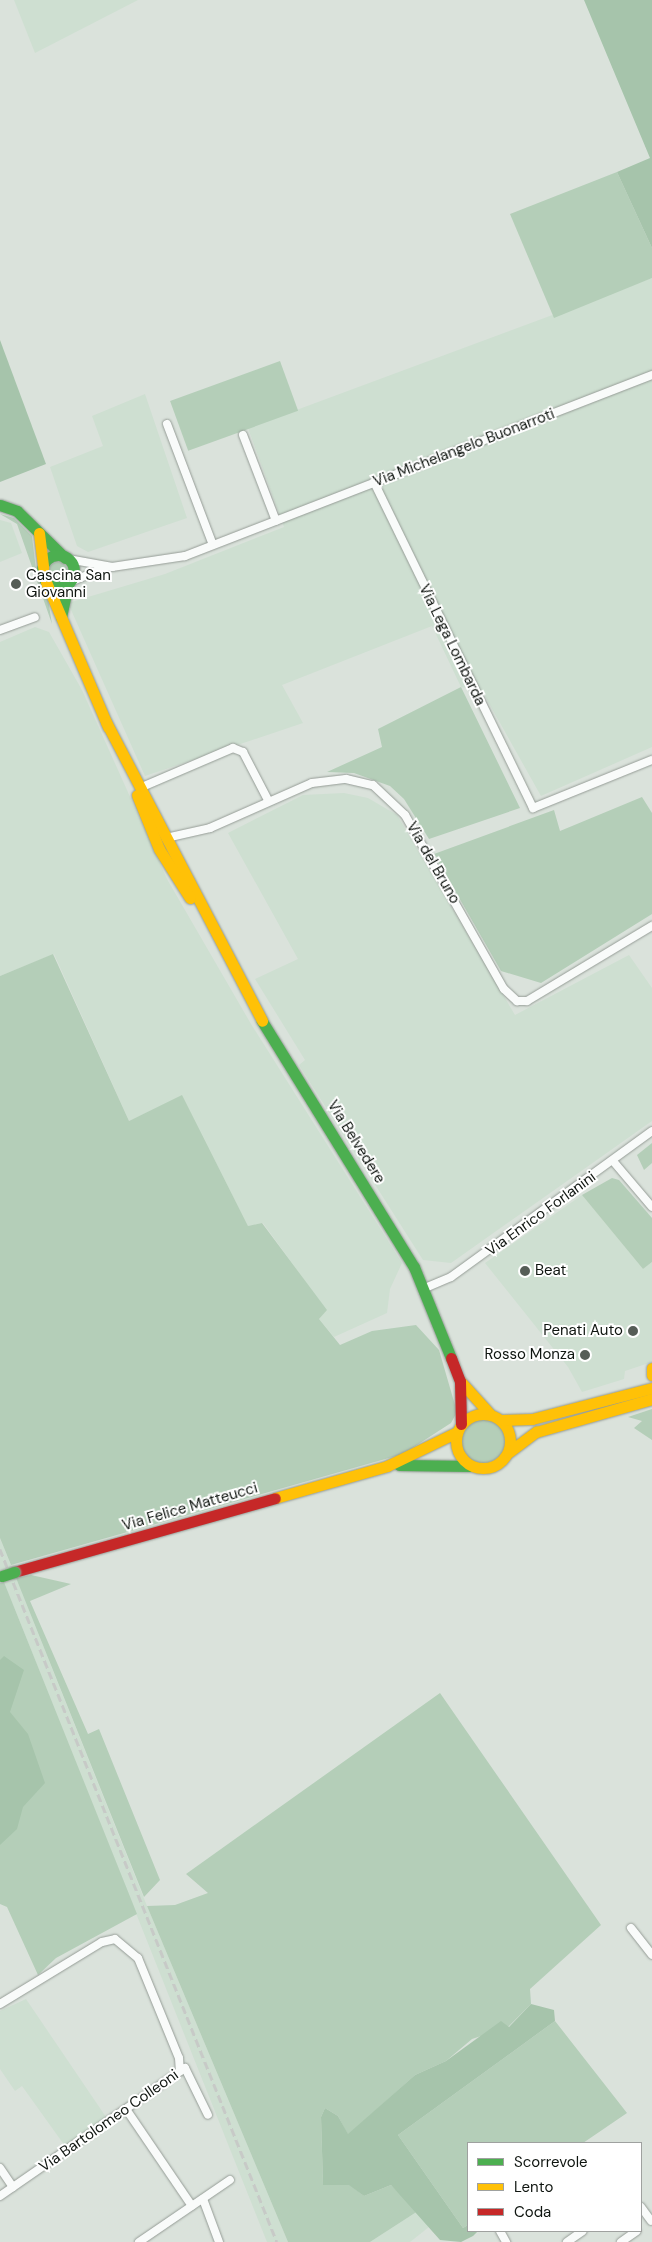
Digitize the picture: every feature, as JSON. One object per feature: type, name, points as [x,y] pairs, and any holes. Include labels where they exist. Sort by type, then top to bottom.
[{"type":"street","name":"Via Michelangelo Buonarroti","points":[[69,583],[112,567],[153,563],[213,546],[652,375]]},
{"type":"street","points":[[167,424],[213,546]]},
{"type":"street","points":[[243,434],[276,521]]},
{"type":"street","name":"Via Lega Lombarda","points":[[374,482],[533,808],[652,760]]},
{"type":"street","points":[[0,505],[17,510],[38,533],[67,559],[74,571],[69,583],[62,626]]},
{"type":"street","points":[[38,533],[46,582],[57,587],[69,583]]},
{"type":"street","points":[[43,568],[53,556],[67,559]]},
{"type":"street","name":"Via Michelangelo Buonarroti","points":[[67,559],[112,567]]},
{"type":"street","name":"Via Belvedere","points":[[46,582],[62,626],[106,722],[125,771],[178,880],[211,928]]},
{"type":"street","points":[[0,630],[35,617]]},
{"type":"street","name":"Via Belvedere","points":[[106,722],[142,787],[211,928],[258,1014],[356,1169],[425,1288],[460,1381],[490,1414]]},
{"type":"street","points":[[142,787],[234,748],[243,752],[268,800]]},
{"type":"street","name":"Via Belvedere","points":[[125,771],[142,787]]},
{"type":"street","name":"Via del Bruno","points":[[166,838],[210,828],[268,800],[312,783],[340,779],[368,784],[389,799],[405,814],[504,989],[517,1001],[527,1001],[652,926]]},
{"type":"street","points":[[142,806],[159,835],[166,838],[164,846],[178,880]]},
{"type":"street","name":"Via Enrico Forlanini","points":[[425,1288],[451,1277],[613,1162],[652,1131]]},
{"type":"street","points":[[613,1162],[652,1207]]},
{"type":"street","points":[[652,1368],[652,1375]]},
{"type":"street","name":"Via Belvedere","points":[[459,1428],[460,1381]]},
{"type":"street","points":[[490,1414],[502,1420],[532,1419],[652,1388]]},
{"type":"street","name":"Via Felice Matteucci","points":[[387,1466],[470,1466],[488,1468],[536,1432],[652,1399]]},
{"type":"street","name":"Via Felice Matteucci","points":[[1,1576],[387,1466],[459,1428],[478,1414],[490,1414]]},
{"type":"street","points":[[502,1420],[510,1435],[509,1452]]},
{"type":"street","points":[[459,1428],[457,1451],[470,1466]]},
{"type":"street","points":[[631,1928],[649,1945],[652,1955]]},
{"type":"street","points":[[0,2004],[102,1942],[115,1938],[138,1958],[179,2058],[180,2072]]},
{"type":"street","name":"Via Bartolomeo Colleoni","points":[[0,2196],[180,2072],[189,2071],[208,2115]]},
{"type":"street","points":[[126,2109],[192,2206]]},
{"type":"street","points":[[0,2168],[13,2187]]},
{"type":"street","points":[[139,2242],[150,2239],[192,2206],[230,2180]]},
{"type":"street","points":[[203,2199],[219,2242]]},
{"type":"street","points":[[642,2208],[651,2221]]},
{"type":"street","points":[[567,2242],[581,2232]]},
{"type":"street","points":[[621,2242],[636,2232]]},
{"type":"shaded area","points":[[14,0],[138,0],[35,53]]},
{"type":"shaded area","points":[[617,172],[652,248],[652,278],[554,318],[510,214]]},
{"type":"shaded area","points":[[652,278],[652,747],[541,796],[482,691],[461,687],[432,626],[282,685],[303,723],[145,776],[68,603],[165,574],[284,527],[248,428]]},
{"type":"shaded area","points":[[280,361],[298,411],[188,451],[170,401]]},
{"type":"shaded area","points":[[145,394],[187,518],[88,552],[77,546],[50,467],[103,446],[92,416]]},
{"type":"shaded area","points":[[0,514],[14,518],[32,536],[37,578],[48,599],[52,624],[17,524]]},
{"type":"shaded area","points":[[0,520],[11,523],[22,553],[0,562]]},
{"type":"shaded area","points":[[58,562],[65,565],[68,572],[65,579],[58,582],[51,579],[48,572],[51,565]]},
{"type":"shaded area","points":[[35,627],[49,632],[82,690],[167,879],[251,1024],[402,1263],[390,1289],[387,1313],[334,1337],[319,1319],[326,1310],[263,1223],[248,1226],[182,1096],[129,1121],[54,954],[0,976],[0,642]]},
{"type":"shaded area","points":[[461,687],[520,808],[429,839],[404,799],[390,786],[354,773],[327,772],[382,747],[378,729]]},
{"type":"shaded area","points":[[344,793],[368,798],[397,815],[515,1015],[629,955],[652,988],[652,1121],[451,1263],[423,1260],[299,1065],[305,1060],[255,979],[298,959],[228,833],[303,795]]},
{"type":"shaded area","points":[[642,797],[652,813],[652,914],[541,983],[501,971],[434,854],[554,810],[560,831]]},
{"type":"shaded area","points":[[53,954],[129,1121],[182,1095],[248,1226],[262,1223],[327,1310],[319,1319],[340,1345],[372,1331],[416,1325],[439,1350],[457,1412],[451,1423],[403,1454],[11,1565],[0,1538],[0,976]]},
{"type":"shaded area","points":[[652,1143],[652,1163],[644,1170],[637,1155]]},
{"type":"shaded area","points":[[612,1178],[619,1180],[652,1218],[652,1262],[643,1269],[582,1195]]},
{"type":"shaded area","points":[[582,1195],[643,1269],[652,1262],[652,1362],[625,1371],[624,1379],[582,1392],[568,1367],[485,1263]]},
{"type":"shaded area","points":[[652,1409],[652,1440],[634,1428],[642,1421],[628,1417]]},
{"type":"shaded area","points":[[483,1417],[496,1421],[502,1427],[506,1440],[502,1453],[496,1459],[483,1463],[470,1459],[464,1453],[460,1440],[464,1427],[470,1421]]},
{"type":"shaded area","points":[[0,1538],[147,1906],[288,2242],[267,2242],[0,1572]]},
{"type":"shaded area","points":[[31,1575],[71,1584],[30,1601],[88,1734],[99,1729],[160,1880],[144,1897],[16,1578]]},
{"type":"shaded area","points":[[4,1582],[137,1914],[56,1958],[38,1975],[7,1907],[0,1904],[0,1583]]},
{"type":"shaded area","points":[[440,1693],[601,1925],[530,1989],[531,2004],[508,2027],[472,2039],[446,2061],[415,2075],[348,2135],[338,2116],[325,2108],[321,2117],[323,2185],[349,2184],[364,2196],[391,2185],[418,2211],[370,2242],[288,2242],[147,1906],[175,1905],[208,1893],[186,1874]]},
{"type":"shaded area","points":[[26,1999],[106,2117],[65,2146],[22,2086],[15,2091],[0,2069],[0,2011]]},
{"type":"shaded area","points":[[555,2021],[627,2113],[584,2142],[467,2142],[467,2226],[463,2228],[398,2135]]},
{"type":"shaded area","points":[[418,2211],[429,2227],[410,2242],[370,2242]]},
{"type":"green space","points":[[584,0],[652,0],[652,248],[617,172],[650,158]]},
{"type":"green space","points":[[0,340],[46,464],[0,482]]},
{"type":"green space","points":[[4,1656],[24,1670],[10,1712],[28,1734],[45,1783],[23,1807],[17,1829],[0,1845],[0,1660]]},
{"type":"green space","points":[[531,2004],[554,2010],[555,2021],[398,2135],[463,2228],[467,2226],[467,2232],[477,2232],[473,2236],[461,2242],[440,2240],[391,2185],[364,2196],[349,2185],[323,2185],[321,2117],[325,2108],[338,2116],[348,2134],[415,2075],[446,2061],[501,2021],[509,2027]]},
{"type":"railway","points":[[0,1549],[277,2242]]},
{"type":"traffic: fast","points":[[0,505],[17,511],[65,558]]},
{"type":"traffic: fast","points":[[58,555],[64,556],[69,560],[73,565],[74,571],[73,577],[69,582],[64,586],[58,587],[52,586],[47,582],[43,577],[42,571],[43,565],[47,560],[52,556],[58,555]]},
{"type":"traffic: fast","points":[[61,617],[68,584]]},
{"type":"traffic: fast","points":[[262,1021],[414,1267],[451,1358]]},
{"type":"traffic: fast","points":[[399,1465],[470,1466]]},
{"type":"traffic: fast","points":[[2,1576],[14,1572]]},
{"type":"traffic: slow","points":[[39,533],[43,568]]},
{"type":"traffic: slow","points":[[46,582],[108,727]]},
{"type":"traffic: slow","points":[[106,722],[262,1021]]},
{"type":"traffic: slow","points":[[137,795],[159,849],[190,898]]},
{"type":"traffic: slow","points":[[652,1368],[652,1375]]},
{"type":"traffic: slow","points":[[461,1382],[490,1414]]},
{"type":"traffic: slow","points":[[502,1420],[532,1419],[652,1388]]},
{"type":"traffic: slow","points":[[509,1452],[536,1432],[652,1399]]},
{"type":"traffic: slow","points":[[478,1414],[488,1414],[498,1418],[506,1426],[510,1441],[506,1456],[498,1464],[488,1468],[478,1468],[468,1464],[460,1456],[456,1446],[456,1436],[460,1426],[468,1418],[478,1414]]},
{"type":"traffic: slow","points":[[275,1498],[387,1466],[457,1432]]},
{"type":"traffic: jam","points":[[451,1358],[460,1381],[461,1424]]},
{"type":"traffic: jam","points":[[14,1572],[275,1498]]},
{"type":"place","name":"Cascina San Giovanni","points":[[16,584]]},
{"type":"place","name":"Beat","points":[[525,1271]]},
{"type":"place","name":"Penati Auto","points":[[633,1331]]},
{"type":"place","name":"Rosso Monza","points":[[585,1355]]}]
